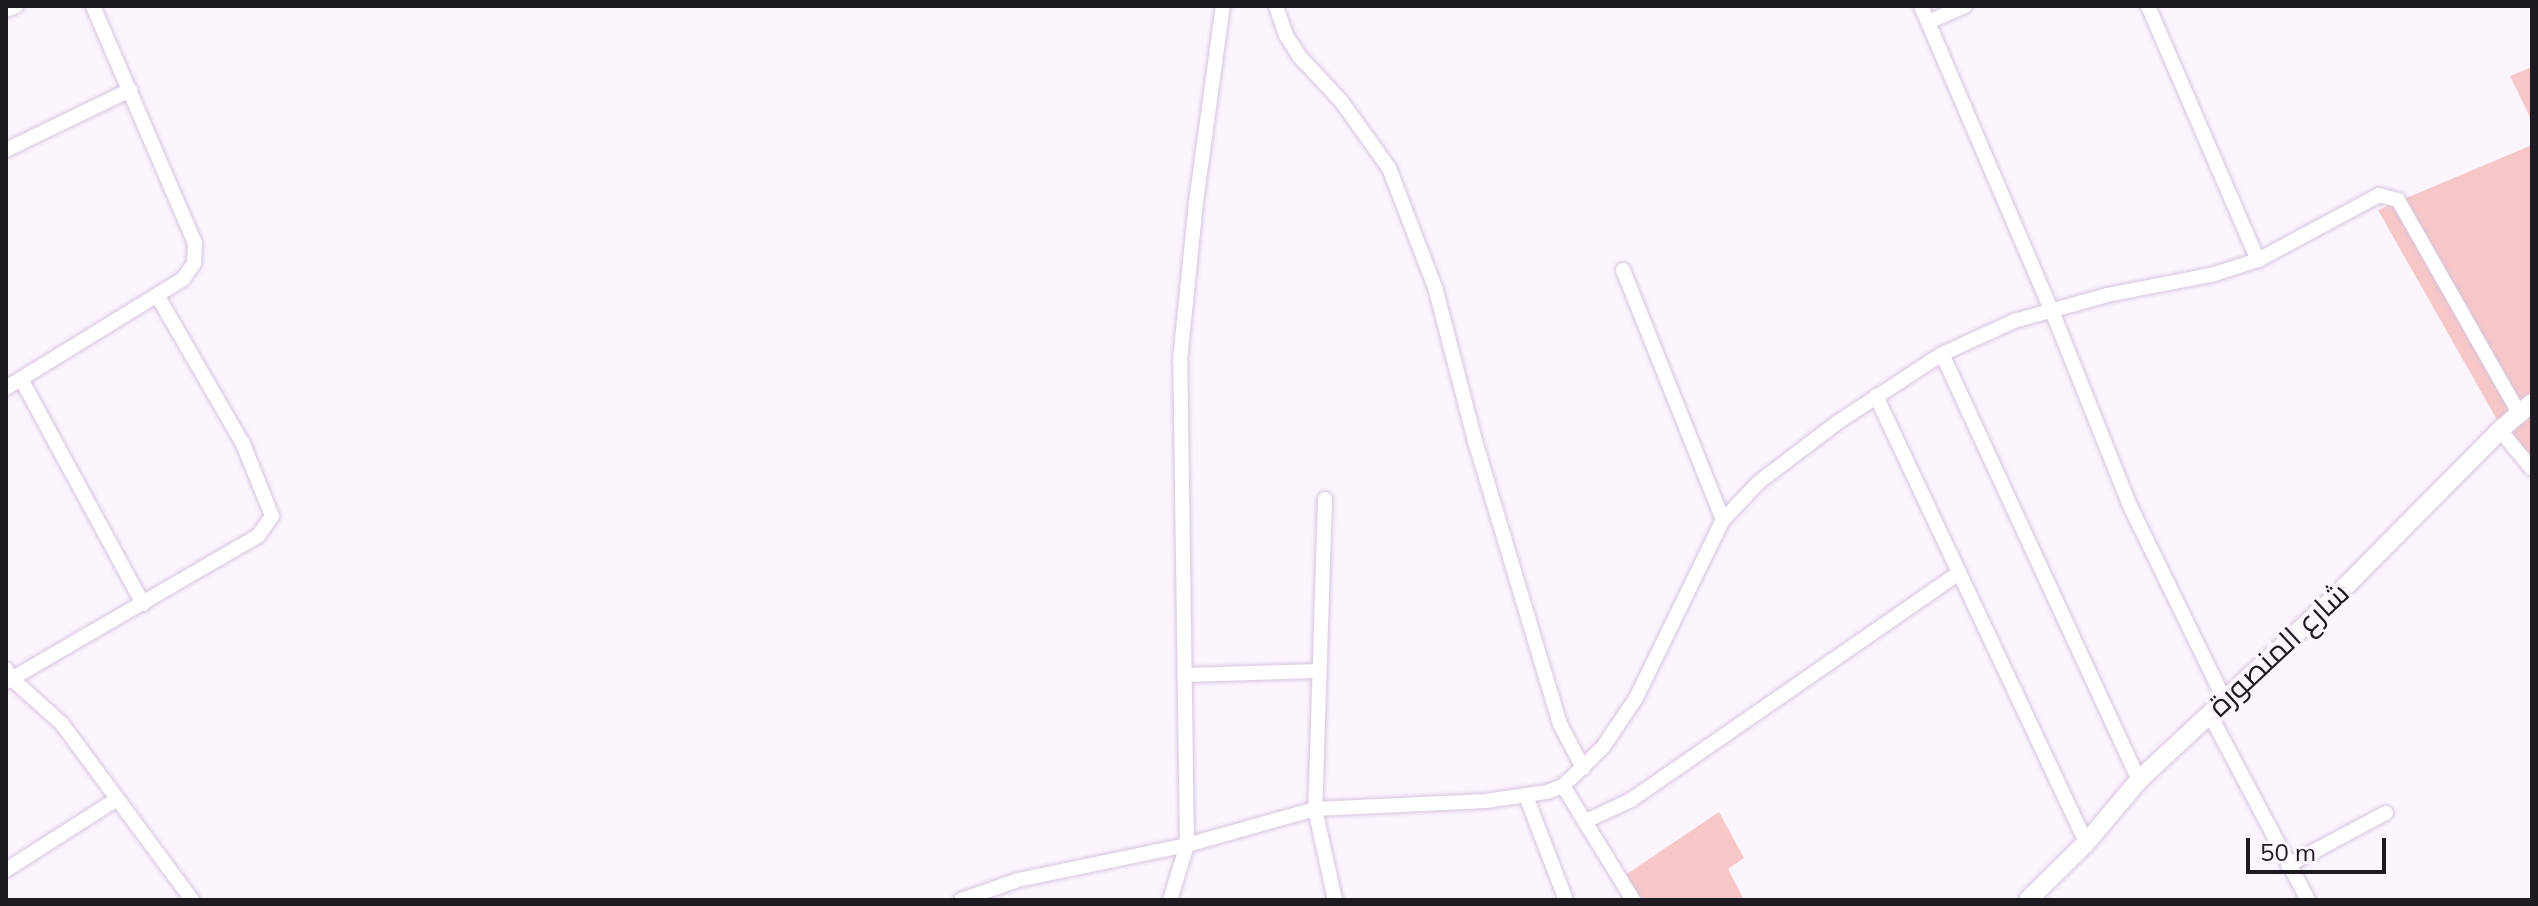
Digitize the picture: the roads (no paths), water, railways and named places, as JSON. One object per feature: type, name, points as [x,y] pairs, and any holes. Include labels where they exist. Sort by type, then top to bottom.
[{"type":"street","points":[[6,10],[16,6]]},
{"type":"street","points":[[6,388],[157,295],[189,271],[194,263],[195,243],[93,6]]},
{"type":"street","points":[[1170,900],[1187,845],[1180,360],[1196,202],[1223,6]]},
{"type":"street","points":[[1276,6],[1286,35],[1299,56],[1341,101],[1389,168],[1435,287],[1475,441],[1560,724],[1583,768]]},
{"type":"street","points":[[1921,6],[2052,311],[2130,506],[2224,699]]},
{"type":"street","points":[[1928,22],[1965,6]]},
{"type":"street","points":[[2148,6],[2258,260]]},
{"type":"street","points":[[6,150],[130,90]]},
{"type":"street","points":[[961,900],[1018,880],[1187,845],[1315,809],[1526,796],[1563,786],[1603,747],[1636,698],[1723,520],[1759,482],[1876,396],[1942,354],[2014,321],[2107,295],[2211,275],[2258,260],[2379,195],[2398,200],[2526,409]]},
{"type":"street","points":[[1623,270],[1723,520]]},
{"type":"street","points":[[157,295],[243,444],[272,516],[258,536],[143,604],[8,676],[62,724],[192,900]]},
{"type":"street","points":[[1942,354],[2139,780]]},
{"type":"street","points":[[21,379],[143,604]]},
{"type":"street","points":[[1876,396],[2086,843]]},
{"type":"street","name":"شارع المنصورة","points":[[2028,900],[2086,843],[2139,780],[2334,598],[2500,430],[2526,409]]},
{"type":"street","points":[[2500,430],[2532,469]]},
{"type":"street","points":[[1325,499],[1315,809],[1335,900]]},
{"type":"street","points":[[1586,821],[1631,800],[1959,573]]},
{"type":"street","points":[[1185,675],[1319,671]]},
{"type":"street","points":[[2209,713],[2308,900]]},
{"type":"street","points":[[1563,786],[1633,900]]},
{"type":"street","points":[[1526,796],[1566,900]]},
{"type":"street","points":[[6,870],[117,799]]},
{"type":"street","points":[[2288,865],[2386,813]]}]
